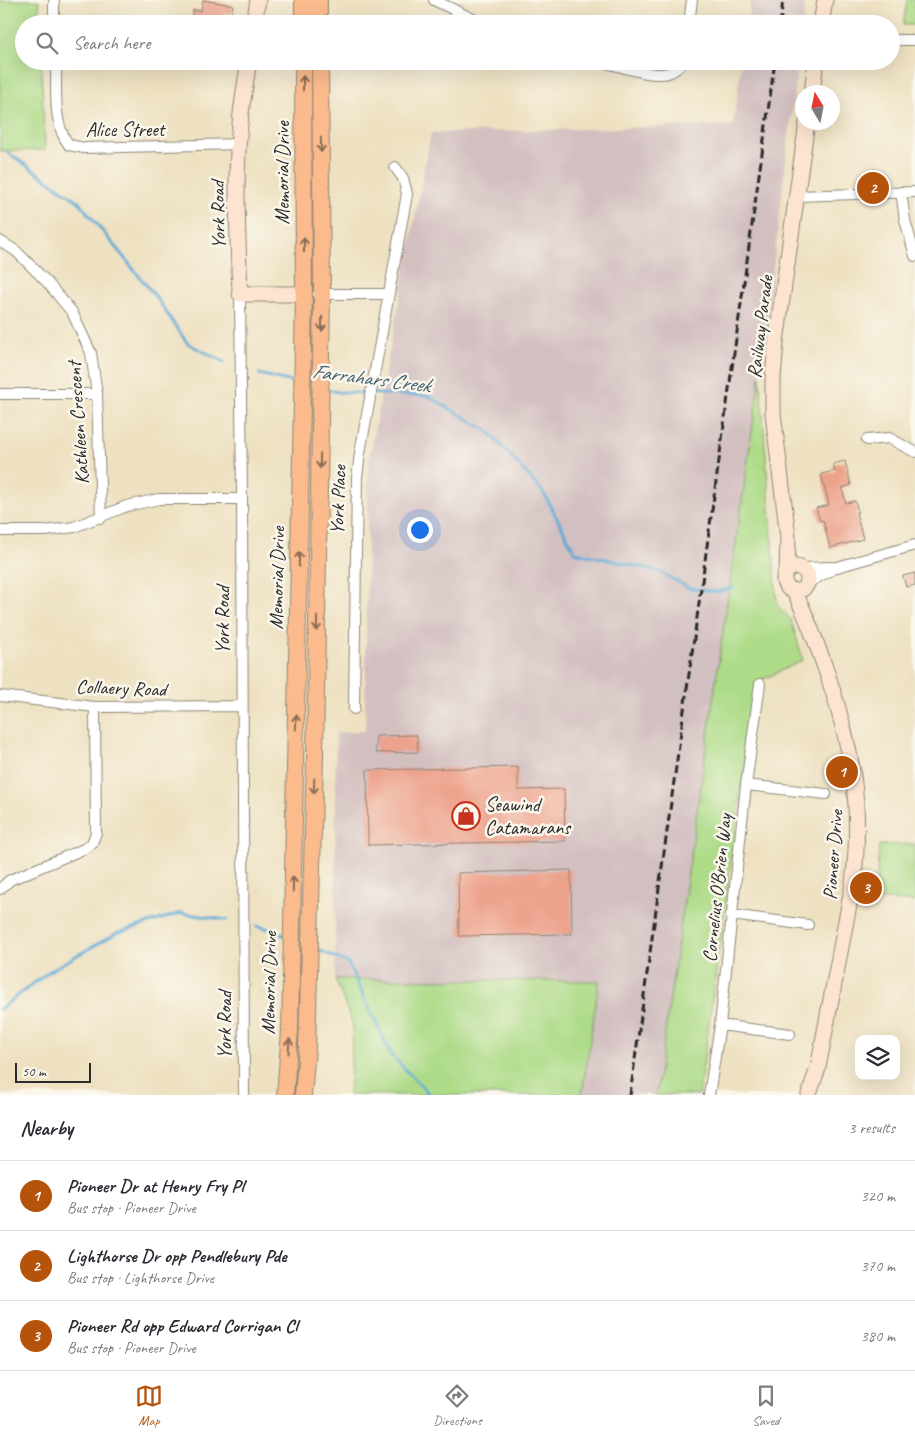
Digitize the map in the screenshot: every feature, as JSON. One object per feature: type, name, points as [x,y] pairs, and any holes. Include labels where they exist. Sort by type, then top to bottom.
[{"type":"main road","points":[[256,15],[258,0]]},
{"type":"main road","points":[[303,0],[303,15]]},
{"type":"main road","points":[[319,0],[320,15]]},
{"type":"main road","points":[[822,15],[825,0]]},
{"type":"main road","name":"York Road","points":[[240,294],[237,186],[241,114],[248,70]]},
{"type":"main road","name":"Memorial Drive","points":[[285,1095],[290,1031],[292,956],[302,413],[304,294],[303,70]]},
{"type":"main road","name":"Memorial Drive","points":[[303,1095],[307,1048],[315,756],[322,294],[320,70]]},
{"type":"main road","points":[[813,85],[815,70]]},
{"type":"main road","name":"Railway Parade","points":[[788,537],[772,395],[774,359],[807,130]]},
{"type":"main road","points":[[240,294],[304,294]]},
{"type":"main road","name":"Pioneer Drive","points":[[788,537],[809,620],[846,735],[853,768],[857,811],[853,884],[813,1095]]},
{"type":"street","points":[[54,0],[54,15]]},
{"type":"street","points":[[434,0],[465,15]]},
{"type":"street","points":[[690,15],[692,0]]},
{"type":"street","points":[[900,40],[915,40]]},
{"type":"street","name":"Alice Street","points":[[56,70],[58,122],[63,137],[69,145],[84,148],[239,144]]},
{"type":"street","points":[[637,70],[654,74],[667,74],[675,70]]},
{"type":"street","name":"York Place","points":[[354,709],[357,478],[366,418],[407,194],[403,178],[395,167]]},
{"type":"street","points":[[900,192],[905,220],[915,256]]},
{"type":"street","points":[[797,196],[915,192]]},
{"type":"street","name":"Kathleen Crescent","points":[[0,241],[16,251],[46,281],[72,312],[91,352],[96,394],[101,518]]},
{"type":"street","name":"York Road","points":[[240,294],[244,1095]]},
{"type":"street","points":[[304,294],[389,294]]},
{"type":"street","points":[[0,394],[96,394]]},
{"type":"street","points":[[867,440],[889,438],[915,452]]},
{"type":"street","points":[[0,531],[74,527],[101,518],[127,506],[160,499],[242,499]]},
{"type":"street","points":[[799,577],[915,545]]},
{"type":"street","points":[[799,577],[837,567]]},
{"type":"street","name":"Cornelius O'Brien Way","points":[[709,1095],[720,1025],[746,786],[760,684]]},
{"type":"street","name":"Collaery Road","points":[[0,696],[96,707],[242,706]]},
{"type":"street","points":[[0,889],[10,880],[86,848],[92,843],[96,833],[96,707]]},
{"type":"street","points":[[746,786],[826,794]]},
{"type":"street","points":[[731,915],[808,924]]},
{"type":"street","points":[[720,1025],[790,1034]]},
{"type":"shaded area","points":[[751,0],[805,0],[804,15],[748,15]]},
{"type":"shaded area","points":[[741,70],[797,70],[760,376],[656,1095],[582,1095],[599,981],[335,979],[336,733],[365,731],[368,464],[431,133],[733,125]]},
{"type":"green space","points":[[0,0],[39,0],[40,15],[15,15],[15,70],[41,70],[45,150],[0,151]]},
{"type":"green space","points":[[907,0],[915,0],[915,25],[903,25]]},
{"type":"green space","points":[[760,376],[777,605],[791,620],[803,660],[756,683],[699,1095],[656,1095]]},
{"type":"green space","points":[[915,844],[915,902],[875,899],[879,845]]},
{"type":"green space","points":[[335,979],[599,981],[582,1095],[349,1095],[353,1025]]},
{"type":"building","points":[[203,0],[233,5],[231,14],[192,15],[193,10],[201,11]]},
{"type":"building","points":[[845,461],[851,485],[842,488],[846,503],[855,501],[863,539],[830,548],[823,520],[820,521],[816,508],[829,505],[821,474],[835,471],[833,464]]},
{"type":"building","points":[[915,573],[915,585],[906,587],[903,576]]},
{"type":"building","points":[[417,735],[418,752],[376,753],[376,736]]},
{"type":"building","name":"Seawind Catamarans","points":[[518,767],[518,790],[564,789],[565,841],[368,845],[367,770]]},
{"type":"building","points":[[571,870],[572,934],[459,936],[458,873]]},
{"type":"waterway","name":"Farrahars Creek","points":[[7,152],[78,201],[156,297],[187,343],[224,362]]},
{"type":"waterway","name":"Farrahars Creek","points":[[259,374],[297,383]]},
{"type":"waterway","name":"Farrahars Creek","points":[[325,389],[338,392],[428,396],[488,431],[543,492],[575,552],[658,571],[689,588],[717,592],[733,588]]},
{"type":"waterway","points":[[0,1009],[51,970],[117,933],[181,913],[227,920]]},
{"type":"waterway","points":[[257,926],[286,936]]},
{"type":"waterway","points":[[314,948],[348,963],[391,1055],[430,1095]]},
{"type":"railway","points":[[781,15],[783,0]]},
{"type":"railway","points":[[630,1095],[774,70]]},
{"type":"place","name":"Lighthorse Dr opp Pendlebury Pde","points":[[873,188]]},
{"type":"place","name":"Pioneer Dr at Henry Fry Pl","points":[[842,772]]},
{"type":"place","name":"Seawind Catamarans","points":[[466,816]]},
{"type":"place","name":"Pioneer Rd opp Edward Corrigan Cl","points":[[866,888]]}]
